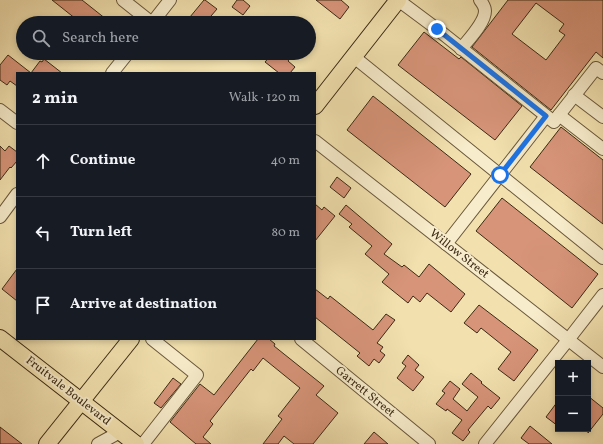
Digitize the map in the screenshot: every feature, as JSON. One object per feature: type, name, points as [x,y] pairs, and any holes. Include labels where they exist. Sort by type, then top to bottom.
[{"type":"main road","points":[[316,105],[398,0]]},
{"type":"main road","name":"Fruitvale Boulevard","points":[[0,338],[136,444]]},
{"type":"main road","points":[[47,444],[130,340]]},
{"type":"street","points":[[123,0],[143,16]]},
{"type":"street","points":[[157,16],[170,0]]},
{"type":"street","points":[[398,0],[554,122],[596,68],[603,73]]},
{"type":"street","points":[[461,48],[480,24],[485,12],[484,6],[480,0]]},
{"type":"street","points":[[354,57],[603,258]]},
{"type":"street","points":[[113,72],[122,60]]},
{"type":"street","points":[[574,95],[603,117]]},
{"type":"street","points":[[0,110],[16,122]]},
{"type":"street","points":[[560,115],[603,149]]},
{"type":"street","points":[[446,244],[546,116]]},
{"type":"street","name":"Willow Street","points":[[316,142],[603,367]]},
{"type":"street","points":[[0,217],[16,195]]},
{"type":"street","points":[[485,444],[603,295]]},
{"type":"street","points":[[143,444],[197,375],[153,340]]},
{"type":"street","name":"Garrett Street","points":[[302,340],[429,444]]},
{"type":"street","points":[[98,444],[120,432]]},
{"type":"building","points":[[52,0],[82,0],[102,16],[72,16]]},
{"type":"building","points":[[204,0],[217,9],[211,16],[191,16]]},
{"type":"building","points":[[237,0],[243,0],[250,6],[243,15],[232,7]]},
{"type":"building","points":[[316,0],[341,0],[349,7],[340,19]]},
{"type":"building","points":[[508,0],[603,0],[603,58],[596,52],[551,110],[472,47]],"holes":[[[536,3],[564,24],[559,31],[565,35],[546,60],[512,34]]]},
{"type":"building","points":[[424,32],[459,59],[461,57],[522,106],[495,140],[398,65]]},
{"type":"building","points":[[8,55],[30,72],[16,72],[16,85],[10,81],[7,85],[0,80],[0,65]]},
{"type":"building","points":[[45,60],[61,72],[32,72],[40,61],[42,62]]},
{"type":"building","points":[[267,60],[289,60],[288,61],[295,67],[291,72],[278,72],[265,62]]},
{"type":"building","points":[[373,96],[471,174],[445,207],[347,130]]},
{"type":"building","points":[[561,127],[603,160],[603,224],[530,167]]},
{"type":"building","points":[[0,146],[5,151],[9,146],[16,151],[16,162],[11,168],[10,167],[0,180]]},
{"type":"building","points":[[337,177],[351,188],[344,198],[330,187]]},
{"type":"building","points":[[502,198],[598,274],[572,308],[476,231]]},
{"type":"building","points":[[316,205],[322,210],[324,207],[335,216],[316,240]]},
{"type":"building","points":[[346,205],[392,244],[384,254],[402,267],[404,265],[419,277],[429,264],[465,294],[451,312],[427,293],[420,302],[413,296],[408,303],[382,282],[389,274],[365,254],[372,246],[349,227],[352,224],[339,214]]},
{"type":"building","points":[[16,270],[16,300],[2,289]]},
{"type":"building","points":[[316,290],[328,299],[330,296],[373,330],[386,314],[395,320],[377,343],[383,347],[380,351],[385,355],[379,363],[374,359],[369,366],[357,356],[360,353],[316,318]]},
{"type":"building","points":[[479,305],[538,350],[514,381],[498,369],[511,352],[481,328],[477,333],[464,323]]},
{"type":"building","points":[[257,340],[270,340],[275,344],[274,346],[324,386],[316,395],[338,413],[313,444],[294,444],[284,436],[278,444],[263,444],[282,419],[278,416],[300,388],[263,358],[253,371],[251,369],[210,421],[213,424],[203,437],[211,444],[196,444],[170,422],[200,384],[214,395]]},
{"type":"building","points":[[408,355],[419,365],[415,370],[424,377],[413,391],[397,378],[406,366],[402,363]]},
{"type":"building","points":[[471,373],[500,398],[491,409],[488,406],[468,430],[470,432],[463,441],[452,433],[462,420],[447,409],[446,411],[436,404],[445,393],[442,391],[450,381],[460,389],[453,399],[467,411],[478,397],[462,384]]},
{"type":"building","points":[[173,378],[181,384],[161,408],[154,403]]},
{"type":"building","points":[[591,398],[603,408],[603,414],[591,429]]},
{"type":"building","points":[[555,405],[555,424],[546,417]]},
{"type":"building","points":[[530,426],[552,444],[529,444],[521,438]]},
{"type":"building","points":[[0,427],[22,444],[0,444]]},
{"type":"building","points":[[374,432],[388,444],[364,444]]},
{"type":"route","points":[[437,29],[546,116],[500,175]]}]
